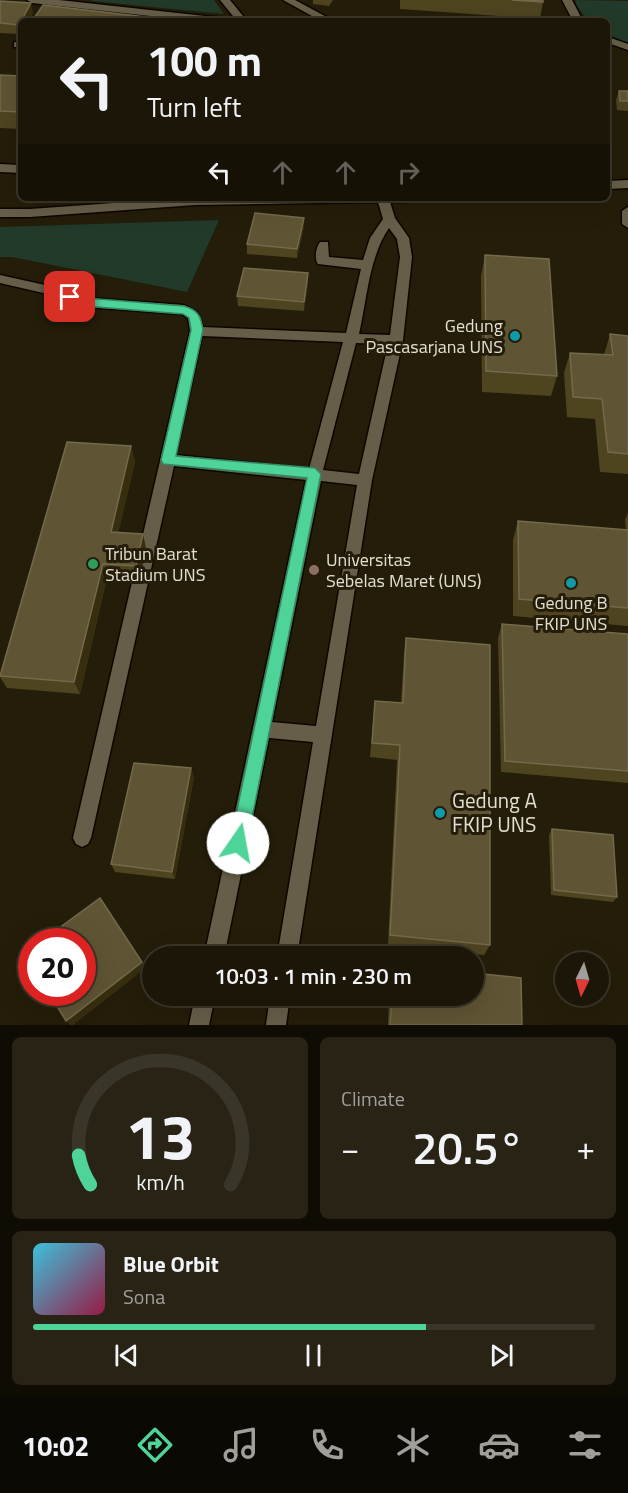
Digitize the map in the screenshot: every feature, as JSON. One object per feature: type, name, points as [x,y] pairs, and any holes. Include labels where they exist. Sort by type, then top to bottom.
[{"type":"lane","points":[[32,0],[44,8],[182,18]]},
{"type":"lane","points":[[225,0],[240,18]]},
{"type":"lane","points":[[288,0],[324,18]]},
{"type":"lane","points":[[567,0],[576,18]]},
{"type":"lane","points":[[309,9],[321,5]]},
{"type":"lane","points":[[610,41],[628,47]]},
{"type":"lane","points":[[0,168],[18,169]]},
{"type":"lane","points":[[610,185],[628,184]]},
{"type":"lane","points":[[0,213],[30,213],[74,203],[195,201]]},
{"type":"lane","points":[[289,946],[365,480],[396,340],[406,257],[403,238],[389,219],[384,201]]},
{"type":"lane","points":[[628,211],[628,224]]},
{"type":"lane","points":[[216,946],[315,474],[376,238],[389,219]]},
{"type":"lane","points":[[324,245],[322,261],[369,265]]},
{"type":"lane","points":[[0,279],[54,291],[85,302],[184,310],[192,313],[197,330],[82,838]]},
{"type":"lane","points":[[197,330],[396,340]]},
{"type":"lane","points":[[168,460],[365,480]]},
{"type":"lane","points":[[263,729],[323,735]]},
{"type":"lane","points":[[199,1025],[203,1006]]},
{"type":"lane","points":[[276,1025],[279,1006]]},
{"type":"green space","points":[[214,0],[224,14],[91,1]]},
{"type":"green space","points":[[575,0],[628,1],[628,44],[610,35],[610,18],[586,18]]},
{"type":"green space","points":[[219,220],[187,292],[12,257],[0,257],[0,227]]},
{"type":"building","points":[[512,0],[543,0],[543,2]]},
{"type":"building","points":[[0,1],[31,3],[23,18],[18,18],[18,25],[0,23]]},
{"type":"building","points":[[43,5],[155,18],[34,18]]},
{"type":"building","points":[[0,75],[18,76],[18,112],[0,111]]},
{"type":"building","points":[[619,91],[628,91],[628,101],[620,101]]},
{"type":"building","points":[[255,213],[304,218],[297,249],[247,244]]},
{"type":"building","name":"Gedung Pascasarjana UNS","points":[[485,255],[549,259],[557,376],[486,371]]},
{"type":"building","points":[[244,268],[308,273],[304,302],[237,296]]},
{"type":"building","points":[[610,334],[628,336],[628,454],[608,452],[602,399],[573,397],[570,353],[613,355]]},
{"type":"building","name":"Tribun Barat Stadium UNS","points":[[67,442],[131,446],[111,532],[143,534],[136,566],[103,564],[74,682],[0,676]]},
{"type":"building","name":"Gedung B FKIP UNS","points":[[518,521],[628,530],[628,608],[519,599]]},
{"type":"building","points":[[502,624],[628,634],[628,771],[505,761]]},
{"type":"building","name":"Gedung A FKIP UNS","points":[[406,638],[490,645],[490,945],[390,935],[400,745],[372,743],[375,701],[403,703]]},
{"type":"building","points":[[134,763],[191,768],[172,872],[111,864]]},
{"type":"building","points":[[552,829],[613,835],[617,897],[554,890]]},
{"type":"building","points":[[100,898],[142,962],[96,998],[96,928],[59,928]]},
{"type":"building","points":[[484,974],[521,978],[522,1025],[390,1025],[391,1006],[484,1006]]},
{"type":"building","points":[[57,1006],[85,1006],[66,1021]]},
{"type":"place","name":"Gedung Pascasarjana UNS","points":[[515,336]]},
{"type":"place","name":"Tribun Barat Stadium UNS","points":[[93,564]]},
{"type":"place","name":"Universitas Sebelas Maret (UNS)","points":[[314,570]]},
{"type":"place","name":"Gedung B FKIP UNS","points":[[571,583]]},
{"type":"place","name":"Gedung A FKIP UNS","points":[[440,813]]},
{"type":"route","points":[[70,297],[85,302],[184,310],[192,313],[197,330],[168,460],[315,474],[238,843]]}]
